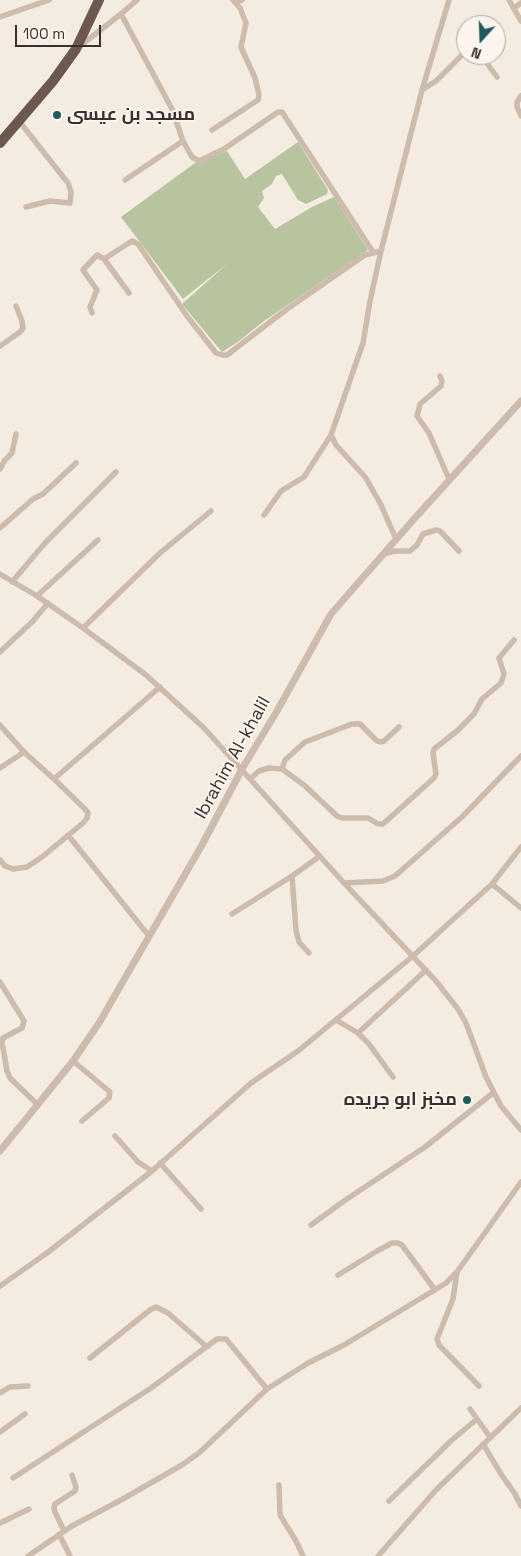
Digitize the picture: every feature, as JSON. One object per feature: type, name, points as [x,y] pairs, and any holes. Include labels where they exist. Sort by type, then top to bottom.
[{"type":"highway","points":[[0,142],[53,81],[76,49],[97,2]]},
{"type":"street","points":[[0,17],[49,0]]},
{"type":"street","points":[[76,49],[137,0]]},
{"type":"street","points":[[234,1],[242,0]]},
{"type":"street","points":[[264,515],[281,491],[308,472],[331,435],[363,343],[370,301],[422,90],[449,0]]},
{"type":"street","points":[[509,0],[521,21]]},
{"type":"street","points":[[212,130],[258,100],[259,95],[255,78],[241,47],[246,23],[240,8],[234,1]]},
{"type":"street","points":[[514,8],[521,3]]},
{"type":"street","points":[[121,14],[172,109],[183,141],[192,157],[199,161],[224,149],[278,112],[282,112],[373,252]]},
{"type":"street","points":[[422,90],[436,81],[456,61]]},
{"type":"street","points":[[489,65],[497,77]]},
{"type":"street","points":[[521,96],[517,102],[521,116]]},
{"type":"street","points":[[19,121],[68,183],[71,192],[70,203],[50,201],[26,207]]},
{"type":"street","points":[[125,180],[183,141]]},
{"type":"street","points":[[104,259],[129,242],[135,242],[187,316],[216,352],[224,356],[230,354],[287,309],[365,255],[382,251]]},
{"type":"street","points":[[92,313],[90,307],[97,290],[83,270],[96,255],[104,259],[129,293]]},
{"type":"street","points":[[0,346],[23,328],[16,306]]},
{"type":"street","points":[[440,376],[441,386],[420,404],[417,416],[429,433],[449,479]]},
{"type":"street","name":"Ibrahim Al-khalil","points":[[0,1151],[73,1061],[99,1023],[202,845],[242,769],[277,712],[323,626],[342,600],[521,401]]},
{"type":"street","points":[[0,469],[12,453],[16,434]]},
{"type":"street","points":[[331,435],[336,445],[366,478],[381,505],[396,539]]},
{"type":"street","points":[[0,528],[33,499],[43,494],[76,463]]},
{"type":"street","points":[[12,582],[45,543],[116,472]]},
{"type":"street","points":[[83,628],[160,553],[211,512]]},
{"type":"street","points":[[383,554],[395,551],[410,552],[417,546],[423,534],[436,530],[440,531],[460,551]]},
{"type":"street","points":[[37,596],[98,540]]},
{"type":"street","points":[[0,574],[37,596],[146,674],[204,728],[344,883],[426,970],[458,1009],[466,1023],[494,1093],[501,1106],[521,1130]]},
{"type":"street","points":[[0,652],[48,604]]},
{"type":"street","points":[[250,779],[259,771],[269,768],[282,769],[304,785],[336,816],[342,818],[368,818],[378,824],[383,824],[434,778],[436,774],[434,749],[457,731],[474,714],[482,699],[501,683],[504,674],[499,658],[514,640]]},
{"type":"street","points":[[54,779],[160,687]]},
{"type":"street","points":[[282,769],[285,760],[306,742],[352,724],[360,724],[380,742],[384,741],[398,728]]},
{"type":"street","points":[[0,725],[24,752],[88,813],[83,823],[42,857],[22,869],[13,869],[6,866],[0,860]]},
{"type":"street","points":[[0,768],[24,752]]},
{"type":"street","points":[[344,883],[383,881],[395,876],[463,816],[521,756]]},
{"type":"street","points":[[68,835],[149,936]]},
{"type":"street","points":[[0,1286],[47,1253],[152,1171],[251,1083],[298,1051],[413,956],[492,884],[521,847]]},
{"type":"street","points":[[232,914],[320,856]]},
{"type":"street","points":[[292,876],[296,930],[299,942],[309,953]]},
{"type":"street","points":[[492,884],[521,908]]},
{"type":"street","points":[[358,1033],[426,970]]},
{"type":"street","points":[[0,982],[24,1021],[22,1028],[7,1036],[2,1042],[7,1071],[10,1078],[38,1105]]},
{"type":"street","points":[[336,1020],[358,1033],[369,1044],[393,1077]]},
{"type":"street","points":[[73,1061],[110,1092],[109,1098],[82,1121]]},
{"type":"street","points":[[311,1225],[424,1147],[494,1093]]},
{"type":"street","points":[[115,1136],[138,1162],[152,1171]]},
{"type":"street","points":[[160,1163],[201,1209]]},
{"type":"street","points":[[28,1556],[62,1532],[182,1465],[199,1453],[266,1388],[308,1363],[344,1345],[446,1283],[457,1272],[521,1182]]},
{"type":"street","points":[[338,1275],[376,1251],[392,1243],[398,1243],[402,1245],[435,1290]]},
{"type":"street","points":[[457,1272],[453,1299],[437,1339],[439,1345],[479,1386]]},
{"type":"street","points":[[90,1358],[156,1307],[168,1312],[207,1347]]},
{"type":"street","points":[[13,1478],[151,1388],[217,1340],[226,1339],[266,1388]]},
{"type":"street","points":[[0,1393],[10,1387],[28,1386]]},
{"type":"street","points":[[378,1556],[436,1490],[521,1408]]},
{"type":"street","points":[[470,1409],[490,1437]]},
{"type":"street","points":[[0,1432],[25,1414]]},
{"type":"street","points":[[389,1501],[452,1440],[477,1419]]},
{"type":"street","points":[[483,1444],[521,1506]]},
{"type":"street","points":[[70,1556],[54,1508],[56,1504],[75,1490],[76,1487],[72,1476]]},
{"type":"street","points":[[280,1485],[280,1516],[303,1556]]},
{"type":"street","points":[[0,1523],[29,1509]]},
{"type":"green space","points":[[298,142],[328,190],[327,194],[306,204],[298,200],[282,174],[276,176],[272,184],[262,191],[264,198],[258,207],[275,229],[312,207],[334,197],[368,250],[222,352],[182,304],[228,263],[183,299],[121,217],[195,163],[227,151],[245,179]]},
{"type":"place","name":"مسجد بن عيسى","points":[[57,115]]},
{"type":"place","name":"مخبز ابو جريده","points":[[467,1100]]}]
